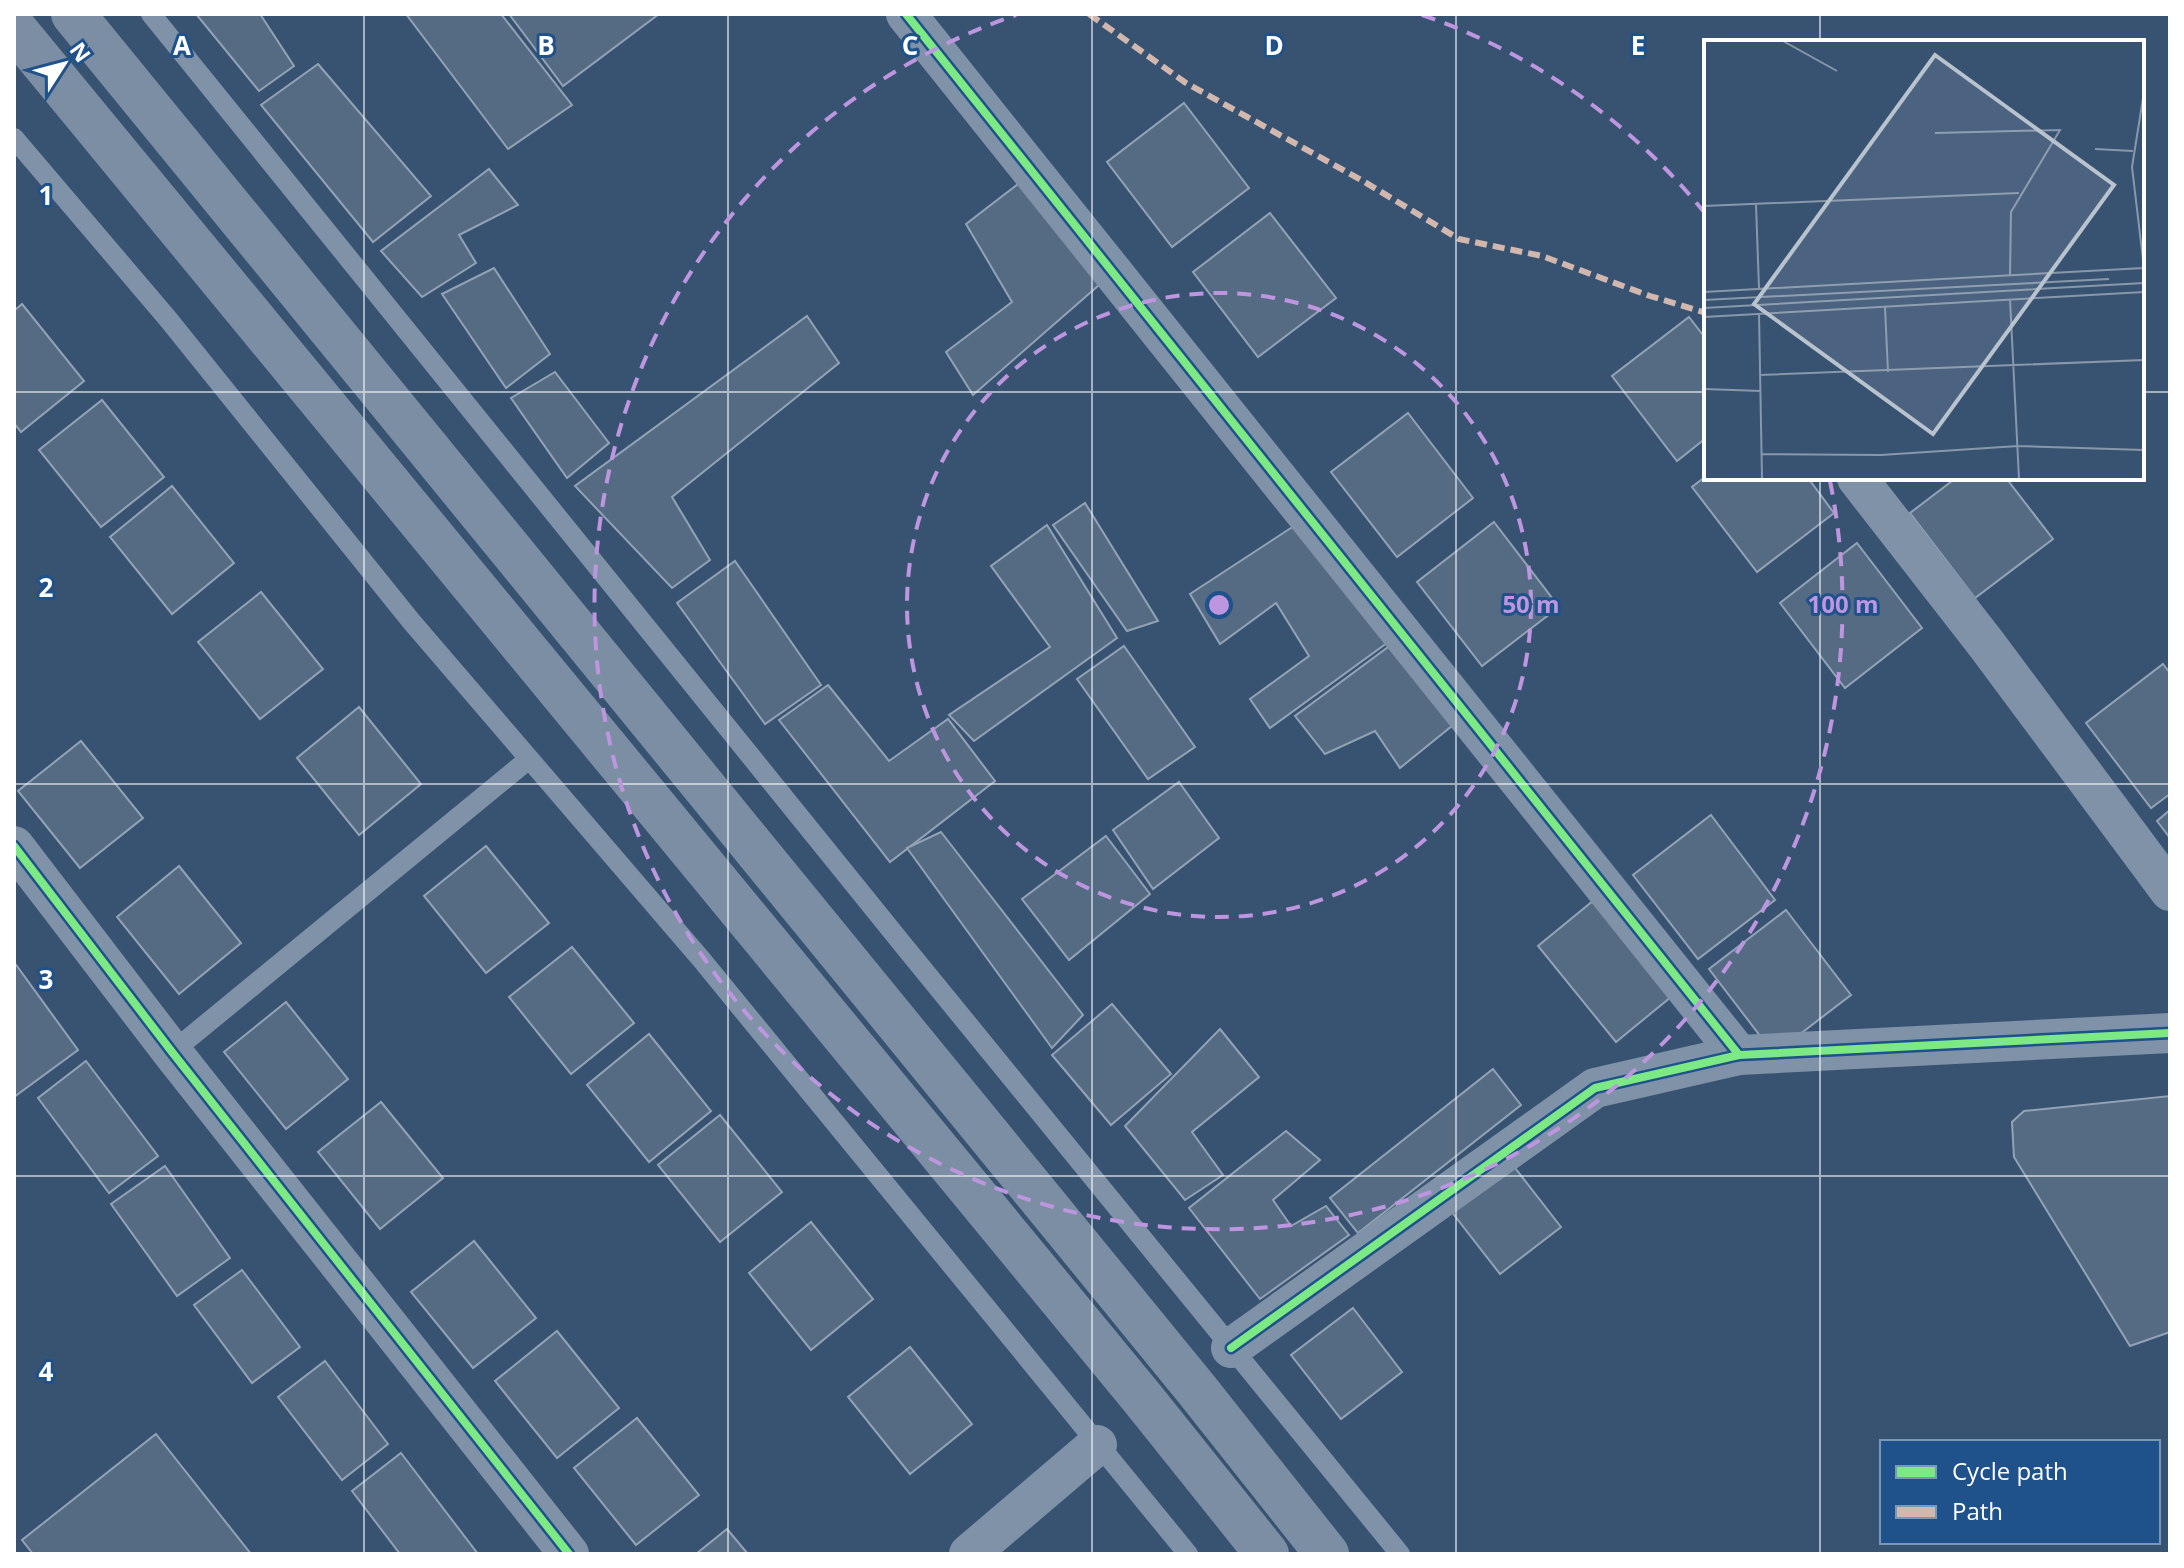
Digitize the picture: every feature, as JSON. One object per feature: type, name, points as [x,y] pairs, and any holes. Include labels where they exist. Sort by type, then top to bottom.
[{"type":"main road","points":[[73,14],[1187,1378],[1327,1554]]},
{"type":"main road","points":[[14,28],[1143,1399],[1267,1554]]},
{"type":"street","points":[[906,14],[1739,1055]]},
{"type":"street","points":[[1859,480],[1987,645],[2170,891]]},
{"type":"street","points":[[14,846],[172,1052],[569,1554]]},
{"type":"street","points":[[1231,1348],[1595,1088],[1739,1055],[2170,1033]]},
{"type":"street","points":[[969,1554],[1097,1445]]},
{"type":"lane","points":[[151,14],[1400,1554]]},
{"type":"lane","points":[[14,138],[168,319],[411,621],[701,959],[1188,1554]]},
{"type":"lane","points":[[172,1052],[529,759]]},
{"type":"building","points":[[196,14],[260,14],[294,66],[259,91]]},
{"type":"building","points":[[406,14],[501,14],[572,105],[508,149]]},
{"type":"building","points":[[509,14],[659,14],[563,86]]},
{"type":"building","points":[[318,64],[431,196],[373,242],[261,105]]},
{"type":"building","points":[[1184,103],[1249,188],[1172,247],[1107,162]]},
{"type":"building","points":[[489,169],[518,205],[459,235],[476,263],[422,297],[381,251]]},
{"type":"building","points":[[1031,174],[1107,278],[973,395],[946,352],[1012,302],[966,224]]},
{"type":"building","points":[[1270,213],[1336,298],[1258,357],[1193,272]]},
{"type":"building","points":[[494,268],[550,354],[506,388],[442,294]]},
{"type":"building","points":[[22,304],[84,381],[21,432],[14,423],[14,311]]},
{"type":"building","points":[[807,316],[839,363],[672,497],[710,560],[672,588],[575,486]]},
{"type":"building","points":[[1689,317],[1704,336],[1704,440],[1677,461],[1612,376]]},
{"type":"building","points":[[555,372],[609,443],[567,478],[511,398]]},
{"type":"building","points":[[102,400],[164,477],[101,527],[39,450]]},
{"type":"building","points":[[1408,413],[1473,498],[1397,557],[1331,472]]},
{"type":"building","points":[[1704,478],[1704,480],[1809,480],[1834,513],[1757,572],[1692,487]]},
{"type":"building","points":[[1953,480],[2008,480],[2053,539],[1975,598],[1910,513]]},
{"type":"building","points":[[172,486],[234,563],[172,614],[110,537]]},
{"type":"building","points":[[1085,503],[1158,621],[1127,631],[1053,525]]},
{"type":"building","points":[[1494,522],[1559,607],[1482,666],[1417,582]]},
{"type":"building","points":[[1297,524],[1391,640],[1270,728],[1250,699],[1309,656],[1276,603],[1220,644],[1190,594]]},
{"type":"building","points":[[1047,525],[1117,638],[974,741],[949,715],[1050,647],[991,566]]},
{"type":"building","points":[[1857,543],[1922,628],[1845,688],[1780,603]]},
{"type":"building","points":[[735,561],[821,685],[765,724],[677,603]]},
{"type":"building","points":[[261,592],[323,669],[260,719],[198,642]]},
{"type":"building","points":[[1399,639],[1458,721],[1400,768],[1375,731],[1325,754],[1295,716]]},
{"type":"building","points":[[1124,646],[1195,747],[1148,779],[1077,679]]},
{"type":"building","points":[[2163,664],[2170,673],[2170,794],[2151,808],[2086,723]]},
{"type":"building","points":[[828,685],[889,761],[948,719],[995,781],[890,862],[779,720]]},
{"type":"building","points":[[359,707],[421,784],[359,835],[297,758]]},
{"type":"building","points":[[81,741],[143,818],[80,868],[18,791]]},
{"type":"building","points":[[1179,782],[1219,838],[1153,889],[1113,830]]},
{"type":"building","points":[[2170,810],[2170,838],[2157,821]]},
{"type":"building","points":[[1711,815],[1775,900],[1698,959],[1633,875]]},
{"type":"building","points":[[941,832],[1083,1015],[1052,1048],[907,848]]},
{"type":"building","points":[[1106,836],[1150,894],[1069,960],[1022,899]]},
{"type":"building","points":[[486,846],[549,923],[486,973],[424,896]]},
{"type":"building","points":[[179,866],[241,943],[179,994],[117,917]]},
{"type":"building","points":[[1599,896],[1677,992],[1616,1042],[1538,946]]},
{"type":"building","points":[[1786,910],[1851,995],[1774,1054],[1709,969]]},
{"type":"building","points":[[572,947],[634,1023],[571,1074],[509,997]]},
{"type":"building","points":[[14,962],[78,1050],[14,1097]]},
{"type":"building","points":[[286,1002],[348,1079],[286,1129],[224,1052]]},
{"type":"building","points":[[1112,1004],[1171,1074],[1111,1125],[1052,1055]]},
{"type":"building","points":[[1220,1029],[1259,1077],[1192,1132],[1223,1175],[1185,1200],[1125,1126]]},
{"type":"building","points":[[649,1034],[711,1111],[649,1162],[587,1085]]},
{"type":"building","points":[[86,1061],[158,1156],[109,1193],[38,1098]]},
{"type":"building","points":[[1493,1069],[1521,1105],[1358,1233],[1330,1198]]},
{"type":"building","points":[[2170,1096],[2170,1332],[2130,1346],[2014,1157],[2012,1122],[2024,1111]]},
{"type":"building","points":[[381,1102],[443,1178],[380,1229],[318,1152]]},
{"type":"building","points":[[720,1115],[782,1192],[720,1242],[658,1165]]},
{"type":"building","points":[[1286,1131],[1320,1160],[1273,1200],[1291,1226],[1326,1206],[1349,1235],[1260,1299],[1189,1208]]},
{"type":"building","points":[[1512,1164],[1561,1227],[1500,1274],[1451,1211]]},
{"type":"building","points":[[165,1166],[230,1258],[177,1296],[111,1204]]},
{"type":"building","points":[[811,1222],[873,1299],[811,1350],[749,1273]]},
{"type":"building","points":[[474,1241],[536,1318],[473,1368],[411,1292]]},
{"type":"building","points":[[242,1270],[300,1347],[252,1383],[194,1305]]},
{"type":"building","points":[[1353,1308],[1402,1372],[1341,1419],[1291,1355]]},
{"type":"building","points":[[557,1331],[619,1408],[557,1458],[495,1381]]},
{"type":"building","points":[[910,1347],[972,1424],[910,1474],[848,1397]]},
{"type":"building","points":[[325,1361],[388,1444],[342,1480],[278,1397]]},
{"type":"building","points":[[637,1418],[699,1495],[636,1545],[574,1468]]},
{"type":"building","points":[[156,1434],[251,1554],[33,1554],[22,1540]]},
{"type":"building","points":[[401,1453],[478,1554],[400,1554],[352,1491]]},
{"type":"building","points":[[727,1529],[748,1554],[696,1554]]},
{"type":"marked path","points":[[1089,14],[1186,83],[1363,181],[1459,239],[1542,256],[1704,312]]},
{"type":"cycle path","points":[[906,14],[1739,1055]]},
{"type":"cycle path","points":[[14,846],[172,1052],[569,1554]]},
{"type":"cycle path","points":[[1231,1348],[1595,1088],[1739,1055],[2170,1033]]}]
